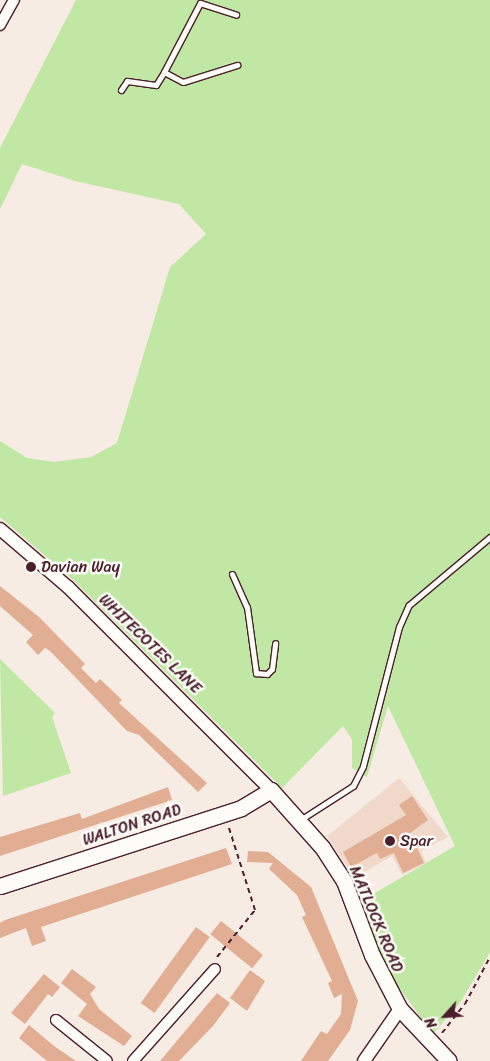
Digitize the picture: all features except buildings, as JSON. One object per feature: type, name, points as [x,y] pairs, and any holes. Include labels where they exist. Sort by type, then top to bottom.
[{"type":"main road","name":"WALTON ROAD","points":[[0,886],[224,814],[271,790]]},
{"type":"main road","name":"MATLOCK ROAD","points":[[271,790],[299,820],[344,881],[372,955],[400,1009],[449,1061]]},
{"type":"street","points":[[1,22],[14,0]]},
{"type":"street","name":"WHITECOTES LANE","points":[[0,529],[68,587],[271,790]]},
{"type":"street","points":[[133,1061],[215,968]]},
{"type":"street","points":[[364,1061],[400,1009]]},
{"type":"street","points":[[56,1020],[107,1061]]},
{"type":"lane","points":[[120,90],[126,81],[156,85],[201,1],[236,15]]},
{"type":"lane","points":[[164,72],[191,82],[237,65]]},
{"type":"lane","points":[[299,820],[353,786],[363,766],[399,627],[409,605],[490,537]]},
{"type":"lane","points":[[232,574],[248,607],[256,673],[267,674],[272,669],[275,643]]},
{"type":"path","points":[[215,968],[217,957],[255,910],[224,814]]},
{"type":"path","points":[[432,1045],[465,1004],[490,957]]},
{"type":"shaded area","points":[[399,778],[448,837],[421,851],[426,863],[402,875],[392,856],[354,878],[327,836]]},
{"type":"green space","points":[[76,0],[490,0],[490,952],[460,1003],[433,1034],[382,964],[358,903],[455,846],[388,706],[367,777],[352,768],[352,740],[343,726],[282,788],[71,578],[0,517],[0,441],[27,458],[54,462],[91,457],[117,443],[170,267],[206,234],[179,204],[75,181],[22,164],[0,209],[0,148]]},
{"type":"green space","points":[[0,659],[55,713],[52,717],[71,773],[3,796]]},
{"type":"place","name":"Davian Way","points":[[31,567]]},
{"type":"place","name":"Spar","points":[[390,841]]}]
